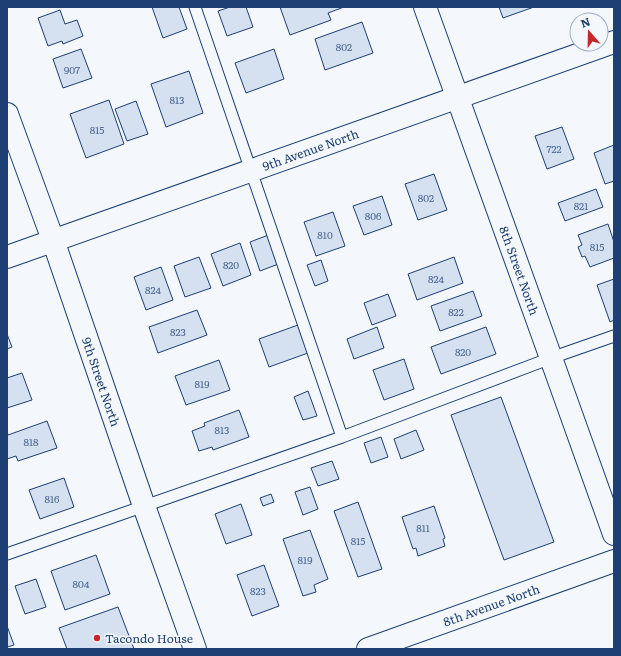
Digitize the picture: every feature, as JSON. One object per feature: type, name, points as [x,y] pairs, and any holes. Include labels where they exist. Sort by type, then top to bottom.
[{"type":"street","name":"8th Street North","points":[[424,7],[552,358],[614,534]]},
{"type":"street","name":"9th Avenue North","points":[[7,257],[614,42]]},
{"type":"street","name":"9th Street North","points":[[7,114],[53,240],[144,506],[195,649]]},
{"type":"street","name":"8th Avenue North","points":[[368,649],[614,561]]},
{"type":"lane","points":[[195,7],[342,437]]},
{"type":"lane","points":[[7,554],[342,437],[614,336]]},
{"type":"building","points":[[152,7],[179,7],[187,29],[163,38]]},
{"type":"building","points":[[230,7],[246,7],[253,27],[227,36],[218,11]]},
{"type":"building","points":[[280,7],[344,7],[328,13],[331,20],[290,35]]},
{"type":"building","points":[[499,7],[534,7],[503,18]]},
{"type":"building","points":[[60,10],[65,24],[77,20],[83,36],[63,44],[62,41],[48,46],[38,18]]},
{"type":"building","points":[[362,22],[373,53],[325,70],[315,39]]},
{"type":"building","points":[[81,49],[92,78],[63,88],[53,59]]},
{"type":"building","points":[[274,49],[284,79],[246,93],[235,63]]},
{"type":"building","points":[[189,71],[203,113],[166,127],[151,84]]},
{"type":"building","points":[[109,100],[124,144],[86,158],[70,114]]},
{"type":"building","points":[[136,101],[148,134],[127,141],[115,109]]},
{"type":"building","points":[[562,127],[574,159],[547,169],[535,136]]},
{"type":"building","points":[[614,145],[614,181],[605,184],[594,153]]},
{"type":"building","points":[[434,174],[447,210],[418,220],[405,184]]},
{"type":"building","points":[[596,189],[603,207],[565,221],[558,203]]},
{"type":"building","points":[[382,196],[392,225],[364,235],[353,206]]},
{"type":"building","points":[[333,212],[345,246],[316,256],[304,222]]},
{"type":"building","points":[[608,224],[614,242],[614,258],[590,267],[585,256],[582,257],[578,247],[582,245],[578,235]]},
{"type":"building","points":[[271,234],[281,263],[260,271],[250,242]]},
{"type":"building","points":[[240,243],[251,275],[223,286],[211,254]]},
{"type":"building","points":[[199,257],[211,288],[185,297],[174,266]]},
{"type":"building","points":[[454,257],[463,283],[417,300],[408,274]]},
{"type":"building","points":[[321,260],[328,281],[315,286],[307,265]]},
{"type":"building","points":[[161,267],[173,300],[146,310],[134,277]]},
{"type":"building","points":[[614,279],[614,320],[610,322],[597,285]]},
{"type":"building","points":[[473,291],[482,316],[440,331],[431,306]]},
{"type":"building","points":[[388,294],[396,316],[372,325],[364,303]]},
{"type":"building","points":[[197,310],[207,335],[158,353],[149,327]]},
{"type":"building","points":[[298,325],[308,353],[269,367],[259,339]]},
{"type":"building","points":[[377,327],[384,348],[354,359],[347,339]]},
{"type":"building","points":[[486,327],[496,354],[441,374],[431,347]]},
{"type":"building","points":[[7,334],[12,347],[7,349]]},
{"type":"building","points":[[404,359],[414,389],[384,400],[373,370]]},
{"type":"building","points":[[219,360],[230,390],[186,405],[175,376]]},
{"type":"building","points":[[22,373],[32,400],[7,408],[7,378]]},
{"type":"building","points":[[308,391],[317,416],[303,420],[294,397]]},
{"type":"building","points":[[501,397],[554,542],[504,560],[451,415]]},
{"type":"building","points":[[239,410],[249,437],[213,450],[212,447],[199,451],[192,431],[205,426],[204,423]]},
{"type":"building","points":[[47,421],[57,448],[18,461],[16,456],[7,459],[7,431],[8,435]]},
{"type":"building","points":[[416,430],[424,450],[401,459],[394,439]]},
{"type":"building","points":[[381,437],[388,457],[371,463],[364,443]]},
{"type":"building","points":[[332,461],[339,479],[318,486],[311,468]]},
{"type":"building","points":[[64,478],[74,507],[40,519],[29,490]]},
{"type":"building","points":[[310,487],[318,509],[303,515],[295,492]]},
{"type":"building","points":[[271,494],[274,502],[263,506],[260,498]]},
{"type":"building","points":[[358,502],[382,569],[358,577],[334,511]]},
{"type":"building","points":[[241,504],[252,535],[226,544],[215,514]]},
{"type":"building","points":[[434,506],[445,538],[443,539],[445,546],[418,556],[416,548],[413,549],[402,517]]},
{"type":"building","points":[[310,530],[328,579],[314,585],[316,592],[303,596],[283,539]]},
{"type":"building","points":[[96,555],[110,594],[65,610],[51,571]]},
{"type":"building","points":[[264,565],[279,606],[252,616],[237,575]]},
{"type":"building","points":[[36,579],[46,607],[25,614],[15,586]]},
{"type":"building","name":"Tacondo House","points":[[118,607],[134,649],[67,649],[59,628]]},
{"type":"building","points":[[7,626],[14,645],[7,647]]},
{"type":"place","name":"Tacondo House","points":[[97,638]]}]
